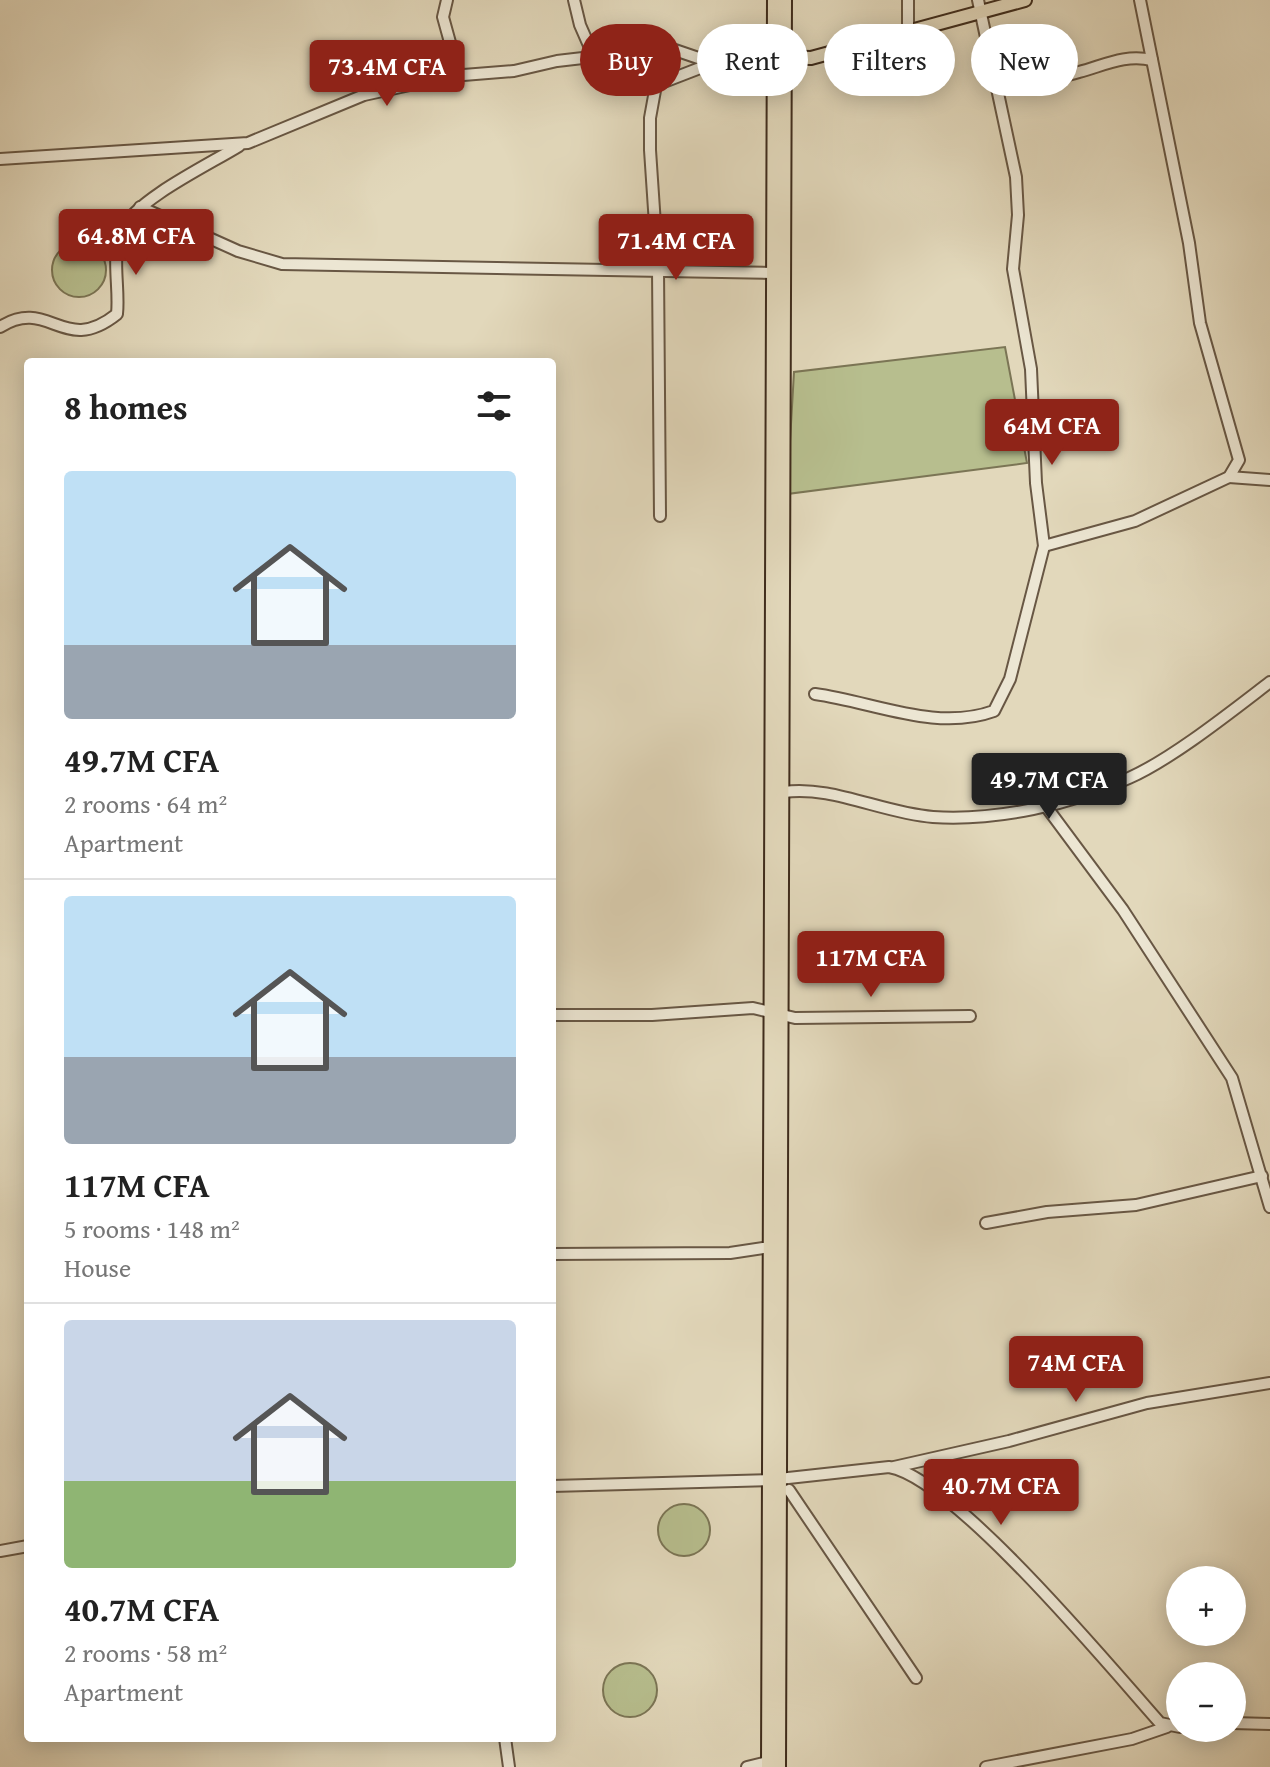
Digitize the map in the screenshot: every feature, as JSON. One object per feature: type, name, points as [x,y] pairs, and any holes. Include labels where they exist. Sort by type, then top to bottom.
[{"type":"main road","points":[[774,0],[777,24]]},
{"type":"main road","points":[[783,24],[785,0]]},
{"type":"main road","points":[[924,24],[979,7],[1025,0]]},
{"type":"main road","points":[[771,1765],[780,1483],[773,273],[779,96]]},
{"type":"main road","points":[[778,815],[784,792],[780,96]]},
{"type":"main road","points":[[777,1015],[770,1247],[780,1483]]},
{"type":"street","points":[[447,0],[443,17],[459,75]]},
{"type":"street","points":[[574,0],[580,25]]},
{"type":"street","points":[[908,0],[908,24]]},
{"type":"street","points":[[1140,0],[1189,243],[1200,323],[1239,460],[1229,477]]},
{"type":"street","points":[[1078,73],[1122,58],[1136,56],[1152,60]]},
{"type":"street","points":[[0,327],[14,318],[41,318],[79,333],[98,329],[117,314],[120,289],[116,257],[122,228],[140,207],[244,144],[364,95],[459,75],[514,71],[580,59]]},
{"type":"street","points":[[654,96],[650,150],[658,269],[660,516]]},
{"type":"street","points":[[815,694],[848,697],[934,719],[969,720],[994,711],[1010,679],[1044,546],[1036,483],[1031,369],[1013,269],[1018,215],[1016,177],[999,96]]},
{"type":"street","points":[[0,159],[244,144]]},
{"type":"street","points":[[140,207],[238,251],[282,264],[388,263],[427,268],[773,273]]},
{"type":"street","points":[[1044,546],[1135,521],[1229,477],[1270,480]]},
{"type":"street","points":[[784,792],[818,789],[858,804],[932,817],[992,814],[1045,805],[1131,778],[1270,682]]},
{"type":"street","points":[[1045,805],[1123,910],[1232,1078],[1270,1207]]},
{"type":"street","points":[[556,1015],[652,1015],[753,1008],[777,1015],[844,1019],[889,1015],[970,1016]]},
{"type":"street","points":[[986,1223],[1047,1212],[1136,1205],[1262,1176]]},
{"type":"street","points":[[556,1254],[730,1253],[770,1247]]},
{"type":"street","points":[[556,1486],[780,1483],[889,1467],[1009,1441],[1147,1403],[1270,1383]]},
{"type":"street","points":[[889,1467],[901,1469],[927,1486],[1008,1556],[1166,1726]]},
{"type":"street","points":[[780,1483],[916,1678]]},
{"type":"street","points":[[0,1551],[24,1547]]},
{"type":"street","points":[[1246,1723],[1270,1724]]},
{"type":"street","points":[[986,1767],[1041,1754],[1132,1739],[1166,1727]]},
{"type":"street","points":[[506,1742],[509,1767]]},
{"type":"street","points":[[747,1767],[771,1765]]},
{"type":"green space","points":[[79,243],[98,251],[106,270],[98,289],[79,297],[60,289],[52,270],[60,251]]},
{"type":"green space","points":[[1005,347],[1027,463],[787,494],[794,372]]},
{"type":"green space","points":[[684,1504],[702,1512],[710,1530],[702,1548],[684,1556],[666,1548],[658,1530],[666,1512]]},
{"type":"green space","points":[[630,1663],[649,1671],[657,1690],[649,1709],[630,1717],[611,1709],[603,1690],[611,1671]]}]
